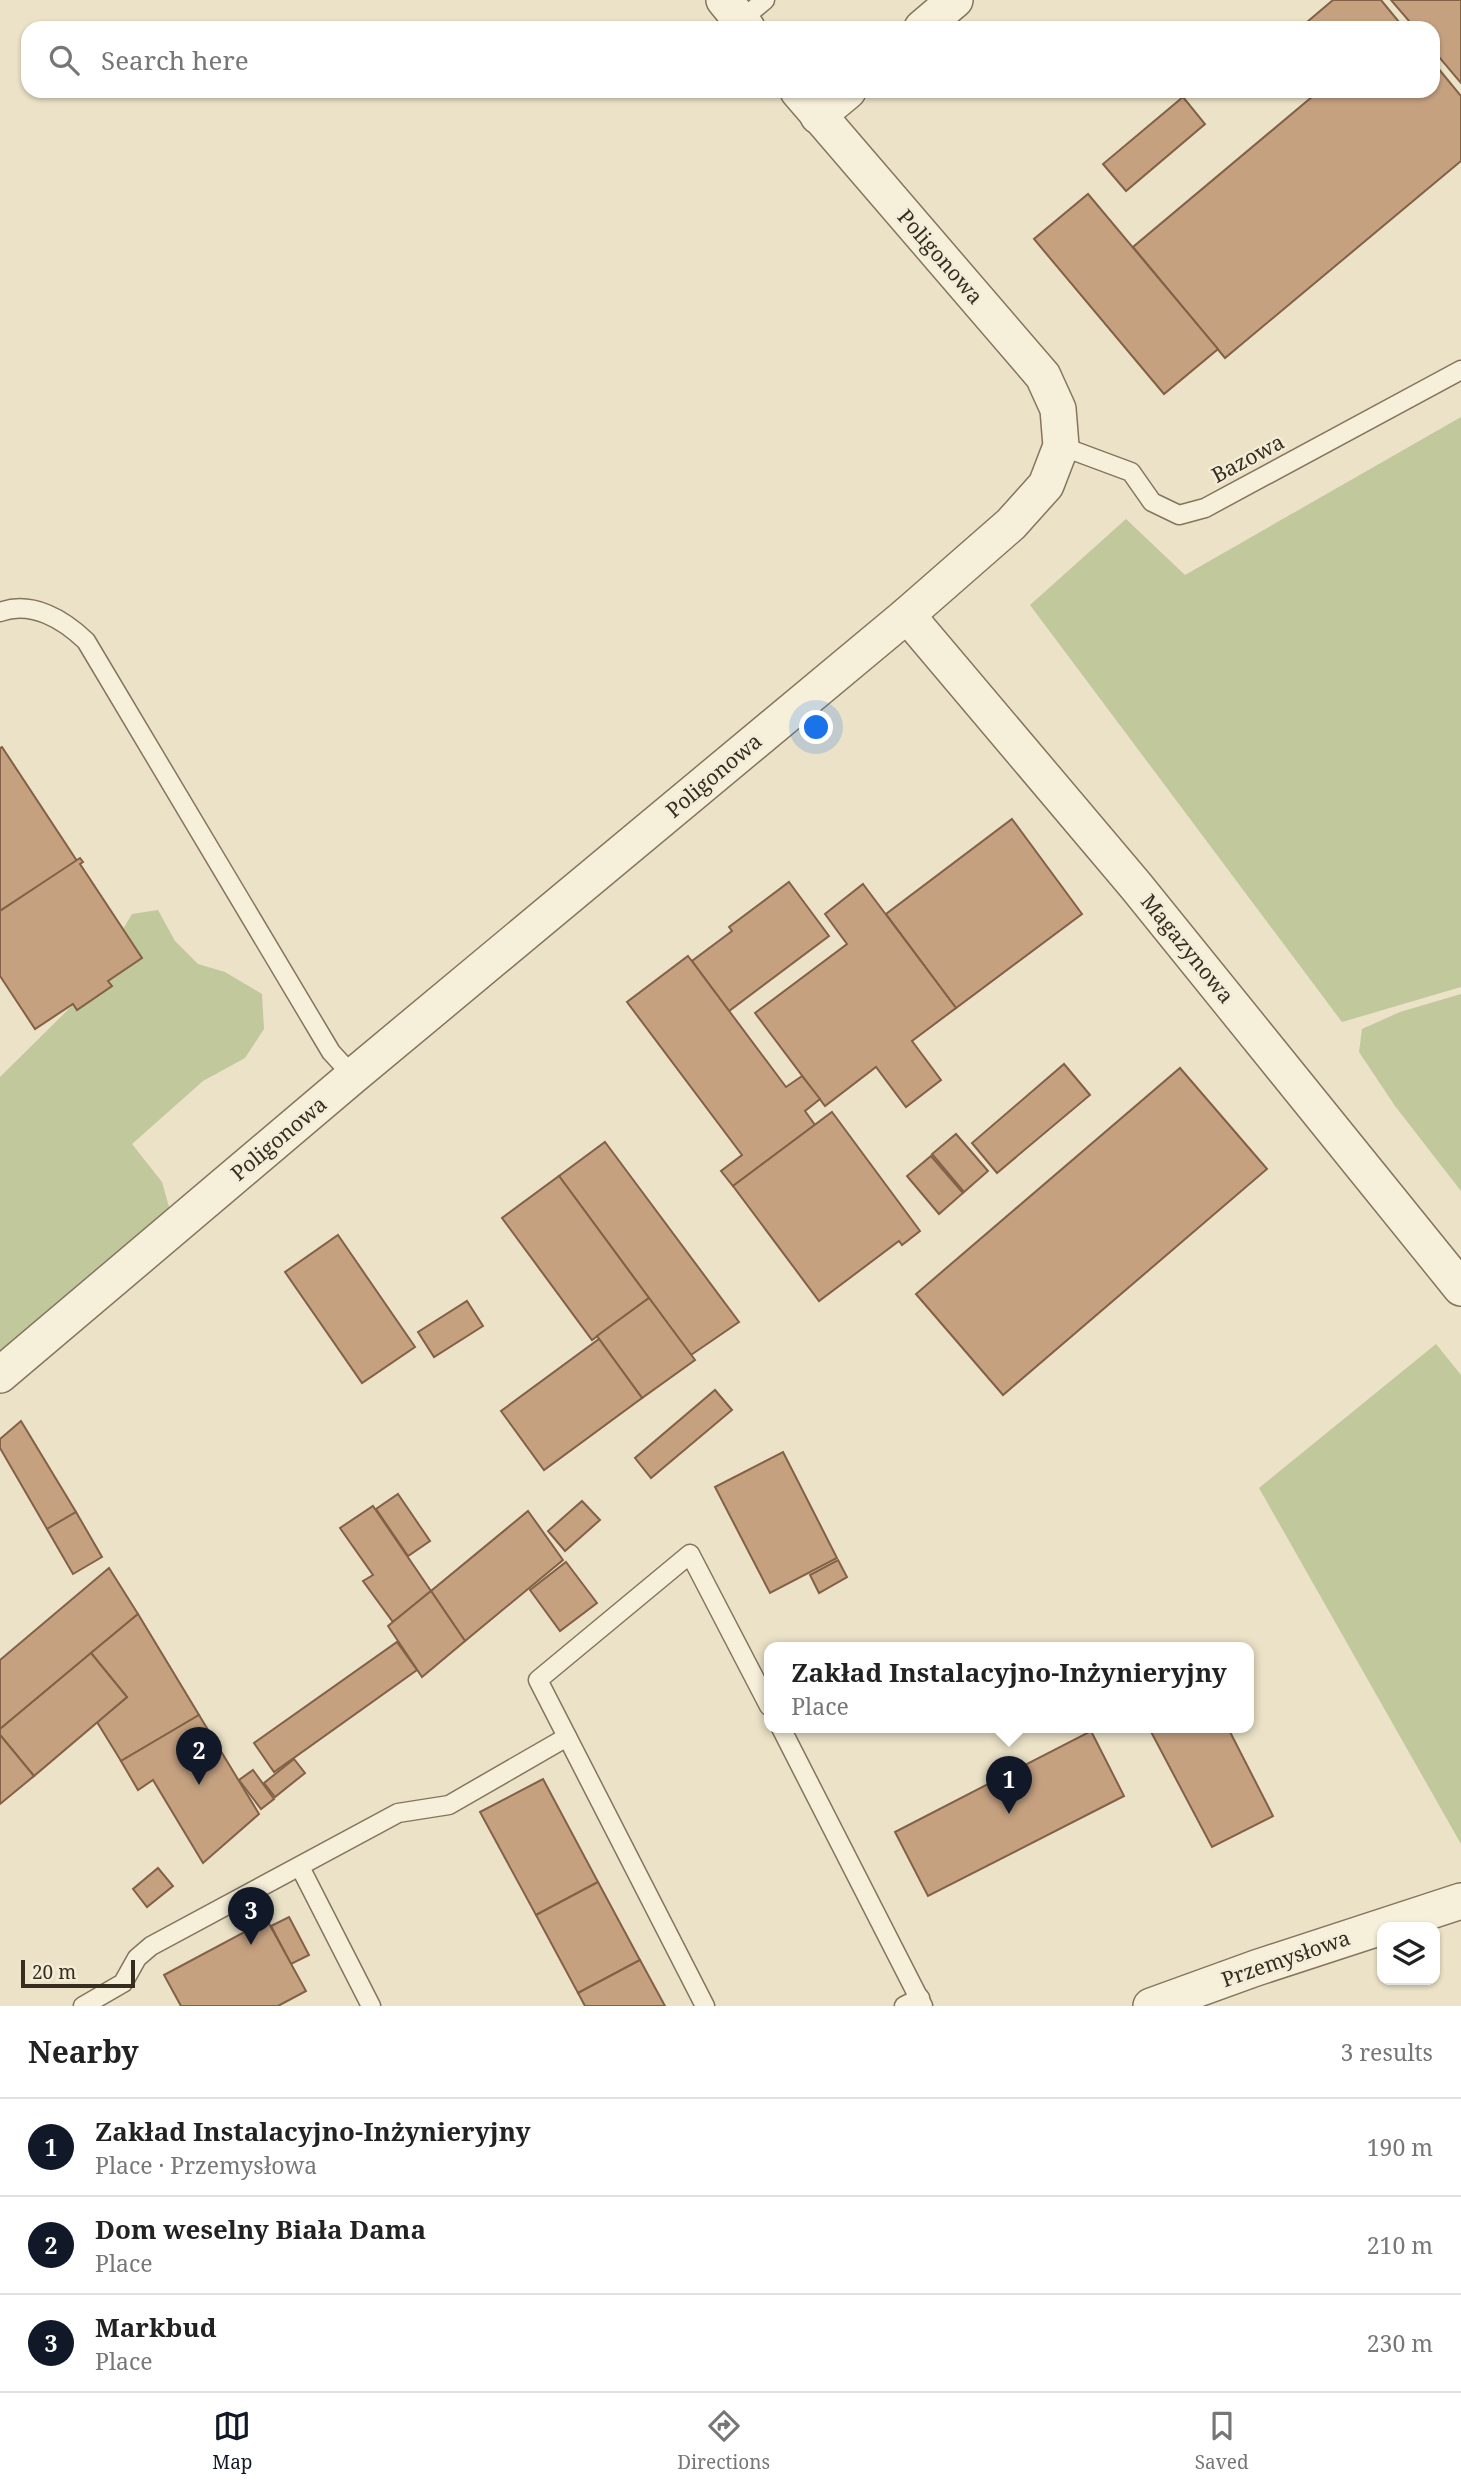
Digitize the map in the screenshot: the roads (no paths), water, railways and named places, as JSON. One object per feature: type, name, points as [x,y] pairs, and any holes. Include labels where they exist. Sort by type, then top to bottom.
[{"type":"street","points":[[930,21],[955,0]]},
{"type":"street","points":[[808,104],[826,98]]},
{"type":"street","name":"Poligonowa","points":[[0,1375],[353,1076],[907,615],[1011,524],[1046,485],[1060,446],[1058,409],[1043,376],[808,104]]},
{"type":"street","name":"Magazynowa","points":[[907,615],[1136,886],[1461,1288]]},
{"type":"street","name":"Przemysłowa","points":[[1151,2006],[1256,1968],[1461,1901]]},
{"type":"lane","name":"Bazowa","points":[[1060,446],[1131,472],[1152,502],[1179,515],[1205,508],[1461,370]]},
{"type":"lane","points":[[0,612],[12,607],[38,611],[67,623],[86,642],[331,1052],[353,1076]]},
{"type":"lane","points":[[705,2006],[538,1680],[690,1554],[764,1696]]},
{"type":"lane","points":[[782,1733],[916,2003]]},
{"type":"lane","points":[[83,2006],[123,1983],[136,1958],[151,1945],[398,1813],[449,1805],[567,1737]]},
{"type":"lane","points":[[300,1867],[371,2006]]},
{"type":"place","name":"Dom weselny Biała Dama","points":[[199,1785]]},
{"type":"place","name":"Zakład Instalacyjno-Inżynieryjny","points":[[1009,1814]]},
{"type":"place","name":"Markbud","points":[[251,1945]]}]
